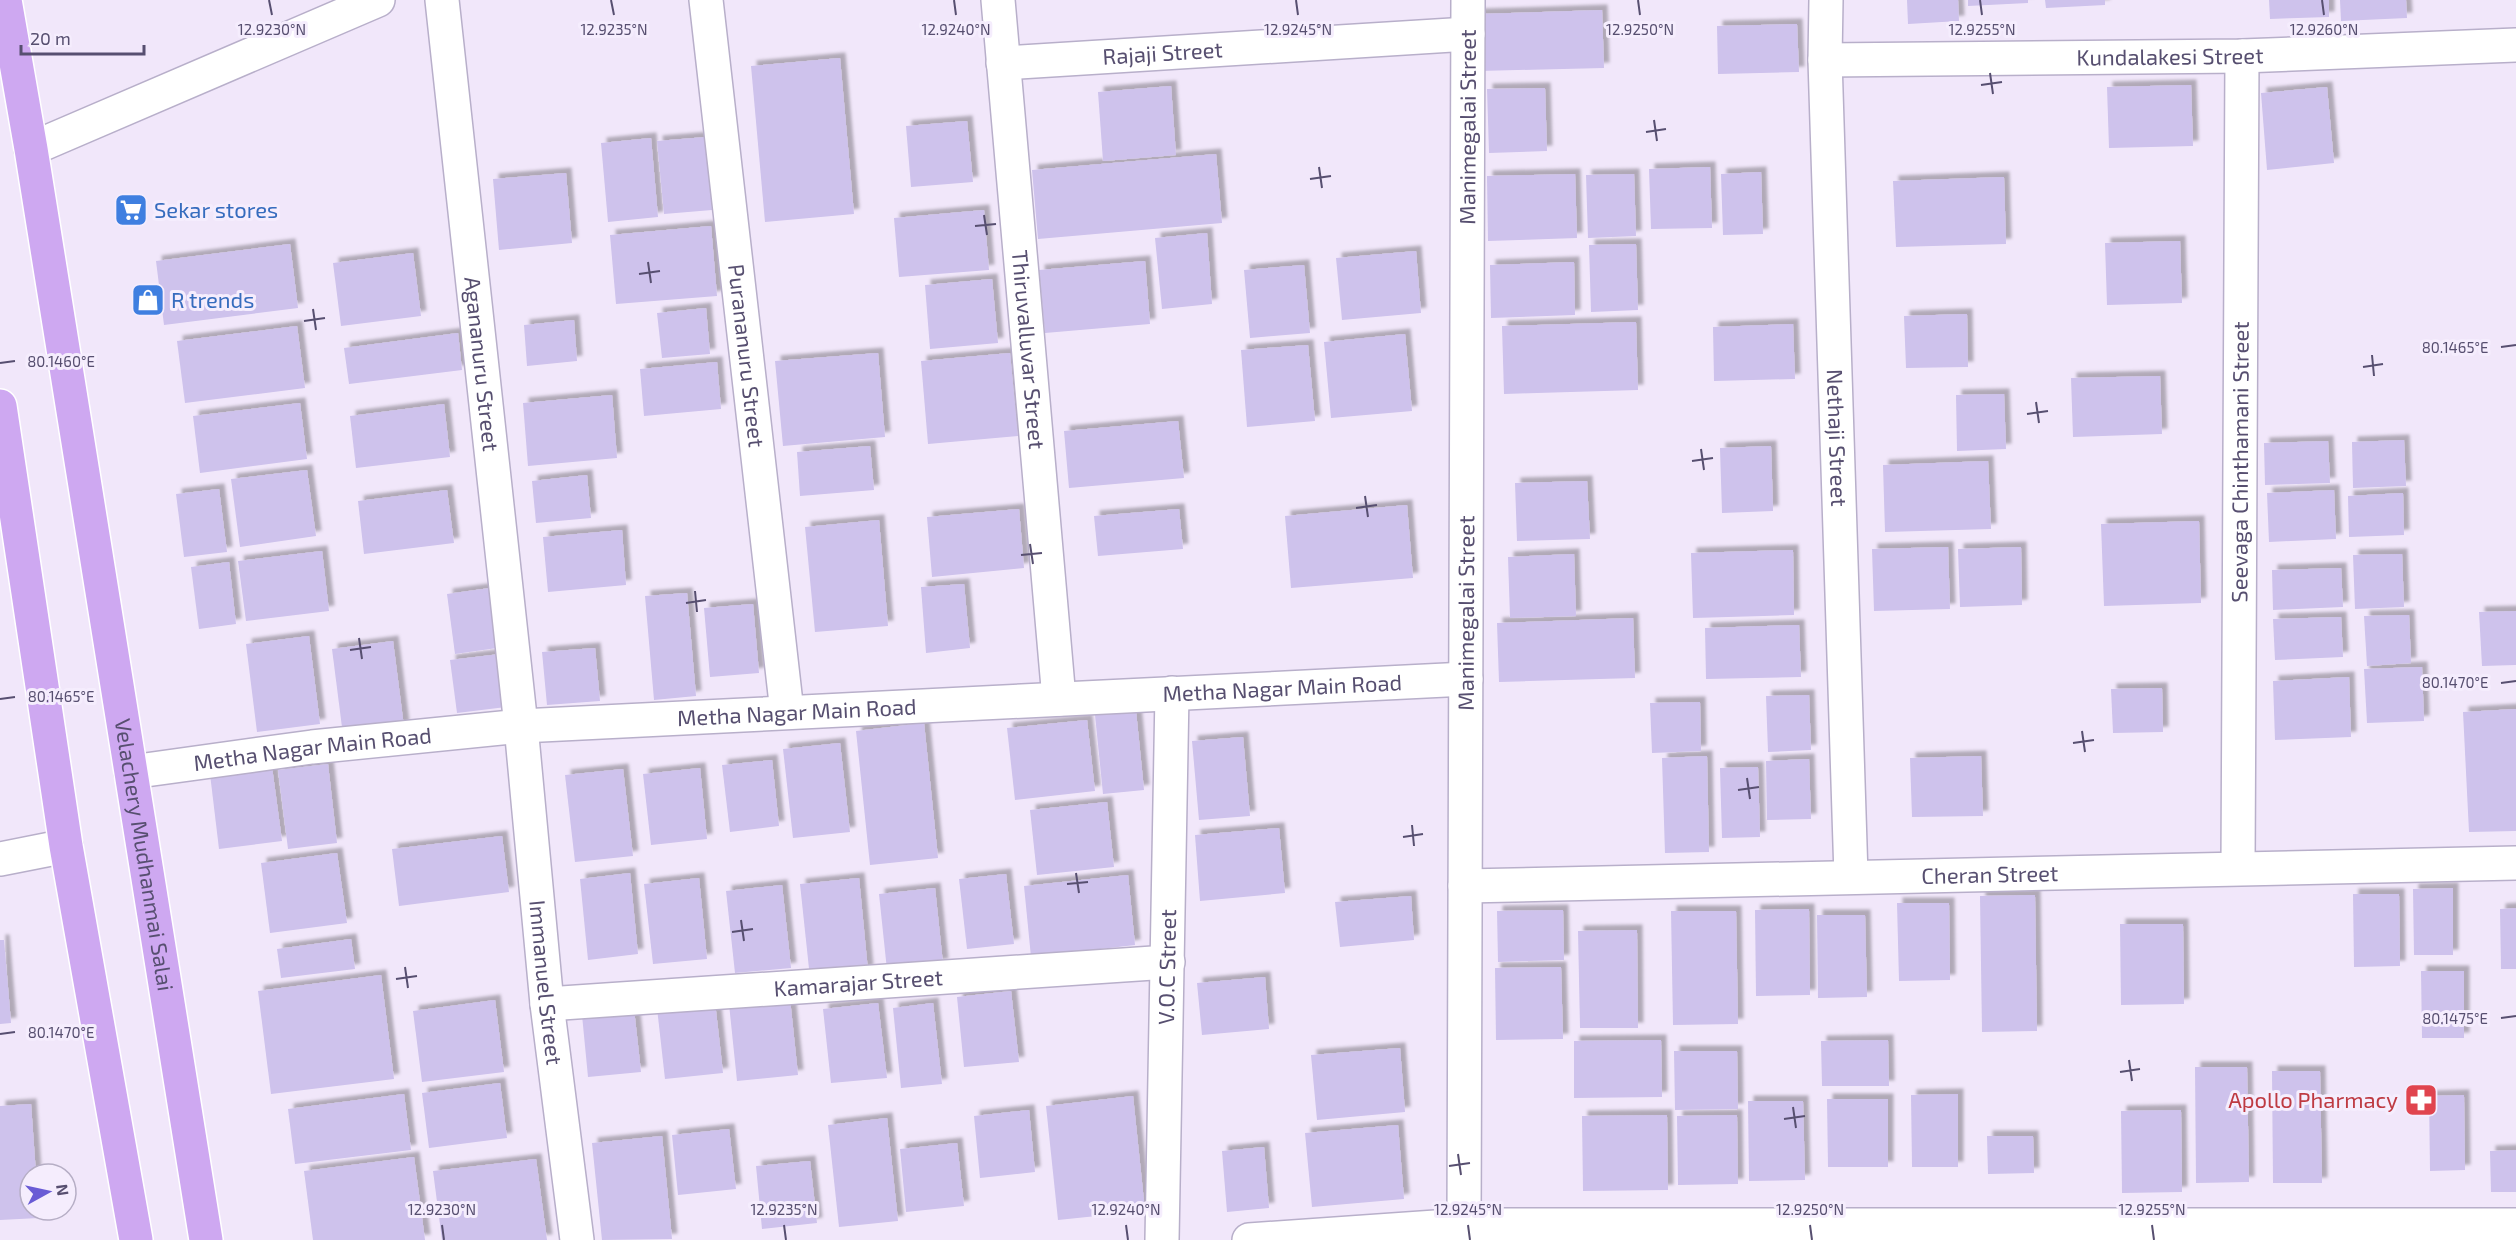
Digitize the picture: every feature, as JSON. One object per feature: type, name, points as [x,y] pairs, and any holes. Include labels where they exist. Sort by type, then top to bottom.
[{"type":"main road","name":"Velachery Mudhanmai Salai","points":[[5,0],[31,149],[206,1240]]},
{"type":"main road","points":[[0,406],[66,846],[134,1229]]},
{"type":"street","points":[[31,149],[378,0]]},
{"type":"street","name":"Agananuru Street","points":[[442,0],[521,726]]},
{"type":"street","name":"Purananuru Street","points":[[706,0],[787,712]]},
{"type":"street","name":"Thiruvalluvar Street","points":[[998,0],[1059,699]]},
{"type":"street","name":"Manimegalai Street","points":[[1464,1225],[1468,0]]},
{"type":"street","name":"Nethaji Street","points":[[1826,0],[1825,60],[1851,876]]},
{"type":"street","name":"Rajaji Street","points":[[1004,63],[1468,34]]},
{"type":"street","name":"Kundalakesi Street","points":[[1825,60],[2242,56],[2516,45]]},
{"type":"street","name":"Seevaga Chinthamani Street","points":[[2238,867],[2242,56]]},
{"type":"street","name":"Metha Nagar Main Road","points":[[131,772],[312,747],[521,726],[1466,679]]},
{"type":"street","name":"V.O.C Street","points":[[1162,1240],[1172,693]]},
{"type":"street","name":"Immanuel Street","points":[[521,726],[548,1004],[577,1240]]},
{"type":"street","points":[[0,858],[66,846]]},
{"type":"street","name":"Cheran Street","points":[[1465,886],[2238,867],[2516,863]]},
{"type":"street","name":"Kamarajar Street","points":[[548,1004],[1168,962]]},
{"type":"street","points":[[1249,1240],[1464,1225],[1542,1232],[2516,1225]]},
{"type":"building","points":[[1907,0],[1958,0],[1959,21],[1908,24]]},
{"type":"building","points":[[1968,0],[2028,0],[2028,3],[1968,6]]},
{"type":"building","points":[[2045,0],[2105,0],[2105,5],[2046,8]]},
{"type":"building","points":[[2269,0],[2329,0],[2329,17],[2270,19]]},
{"type":"building","points":[[2340,0],[2406,0],[2407,18],[2341,21]]},
{"type":"building","points":[[1602,10],[1604,68],[1479,71],[1477,14]]},
{"type":"building","points":[[1797,24],[1799,72],[1718,74],[1717,26]]},
{"type":"building","points":[[840,58],[854,214],[765,222],[751,66]]},
{"type":"building","points":[[2191,85],[2193,146],[2109,148],[2107,87]]},
{"type":"building","points":[[1171,86],[1176,155],[1103,161],[1098,92]]},
{"type":"building","points":[[2327,87],[2334,163],[2267,170],[2261,93]]},
{"type":"building","points":[[1545,88],[1547,151],[1489,153],[1487,89]]},
{"type":"building","points":[[967,121],[973,182],[911,187],[906,126]]},
{"type":"building","points":[[706,137],[712,210],[664,214],[657,141]]},
{"type":"building","points":[[651,138],[658,217],[608,222],[601,143]]},
{"type":"building","points":[[1216,154],[1222,223],[1038,239],[1032,170]]},
{"type":"building","points":[[1710,167],[1712,228],[1651,229],[1649,169]]},
{"type":"building","points":[[1761,172],[1763,234],[1723,235],[1721,174]]},
{"type":"building","points":[[566,173],[572,243],[499,250],[493,179]]},
{"type":"building","points":[[1575,174],[1577,238],[1488,241],[1487,176]]},
{"type":"building","points":[[1634,174],[1636,236],[1588,238],[1586,175]]},
{"type":"building","points":[[2004,177],[2006,244],[1896,247],[1893,181]]},
{"type":"building","points":[[984,210],[989,270],[899,277],[894,218]]},
{"type":"building","points":[[711,226],[717,296],[616,304],[610,235]]},
{"type":"building","points":[[1207,233],[1212,304],[1162,309],[1155,238]]},
{"type":"building","points":[[2180,241],[2182,303],[2107,305],[2105,243]]},
{"type":"building","points":[[290,244],[298,308],[164,325],[156,261]]},
{"type":"building","points":[[1636,244],[1638,310],[1591,312],[1589,245]]},
{"type":"building","points":[[1416,251],[1421,313],[1342,320],[1336,258]]},
{"type":"building","points":[[413,253],[421,316],[341,326],[333,263]]},
{"type":"building","points":[[1145,261],[1150,324],[1045,333],[1039,270]]},
{"type":"building","points":[[1574,262],[1575,315],[1491,318],[1490,265]]},
{"type":"building","points":[[1304,265],[1310,333],[1250,338],[1244,270]]},
{"type":"building","points":[[992,279],[998,343],[930,349],[925,285]]},
{"type":"building","points":[[706,308],[710,354],[662,358],[657,313]]},
{"type":"building","points":[[1967,314],[1968,367],[1906,368],[1904,316]]},
{"type":"building","points":[[574,320],[577,361],[527,366],[524,325]]},
{"type":"building","points":[[1636,322],[1638,390],[1504,394],[1502,326]]},
{"type":"building","points":[[1793,324],[1795,379],[1714,381],[1713,327]]},
{"type":"building","points":[[297,326],[305,388],[185,403],[177,341]]},
{"type":"building","points":[[458,333],[462,370],[349,384],[344,348]]},
{"type":"building","points":[[1405,334],[1412,411],[1331,418],[1324,342]]},
{"type":"building","points":[[1308,345],[1315,421],[1247,427],[1241,350]]},
{"type":"building","points":[[878,353],[885,437],[783,446],[775,361]]},
{"type":"building","points":[[1010,353],[1018,436],[928,444],[921,361]]},
{"type":"building","points":[[717,362],[721,409],[644,416],[640,369]]},
{"type":"building","points":[[2160,376],[2162,434],[2073,437],[2071,378]]},
{"type":"building","points":[[2004,394],[2006,449],[1957,451],[1956,395]]},
{"type":"building","points":[[612,395],[617,458],[528,466],[523,403]]},
{"type":"building","points":[[300,403],[307,459],[200,473],[193,416]]},
{"type":"building","points":[[444,404],[450,457],[356,468],[350,416]]},
{"type":"building","points":[[1178,421],[1184,478],[1069,488],[1064,431]]},
{"type":"building","points":[[2404,440],[2406,486],[2353,488],[2352,442]]},
{"type":"building","points":[[2328,441],[2330,483],[2265,485],[2264,443]]},
{"type":"building","points":[[870,446],[874,490],[800,496],[797,452]]},
{"type":"building","points":[[1771,446],[1773,511],[1722,513],[1720,448]]},
{"type":"building","points":[[1988,461],[1991,529],[1885,532],[1883,465]]},
{"type":"building","points":[[307,470],[316,536],[240,547],[231,479]]},
{"type":"building","points":[[587,475],[591,518],[536,523],[532,481]]},
{"type":"building","points":[[1587,481],[1590,539],[1517,541],[1515,483]]},
{"type":"building","points":[[219,489],[227,552],[184,557],[176,494]]},
{"type":"building","points":[[447,490],[454,543],[364,554],[358,501]]},
{"type":"building","points":[[2334,490],[2336,539],[2269,542],[2267,493]]},
{"type":"building","points":[[2403,493],[2404,535],[2349,537],[2348,496]]},
{"type":"building","points":[[1407,505],[1413,578],[1291,588],[1285,516]]},
{"type":"building","points":[[1019,509],[1024,568],[932,577],[927,517]]},
{"type":"building","points":[[1179,509],[1183,549],[1098,556],[1094,516]]},
{"type":"building","points":[[879,520],[888,626],[815,632],[805,527]]},
{"type":"building","points":[[2199,521],[2201,603],[2104,606],[2101,524]]},
{"type":"building","points":[[622,530],[626,585],[548,592],[543,537]]},
{"type":"building","points":[[1948,547],[1950,609],[1874,611],[1872,549]]},
{"type":"building","points":[[2021,547],[2022,605],[1960,607],[1958,549]]},
{"type":"building","points":[[1793,550],[1794,615],[1693,618],[1691,553]]},
{"type":"building","points":[[322,551],[329,611],[246,621],[238,561]]},
{"type":"building","points":[[1574,554],[1576,616],[1510,618],[1508,557]]},
{"type":"building","points":[[2402,554],[2404,607],[2355,609],[2353,555]]},
{"type":"building","points":[[229,562],[236,624],[199,629],[191,567]]},
{"type":"building","points":[[2341,568],[2343,607],[2273,610],[2272,570]]},
{"type":"building","points":[[964,584],[970,648],[926,653],[921,587]]},
{"type":"building","points":[[490,588],[497,648],[455,654],[447,594]]},
{"type":"building","points":[[687,593],[696,696],[654,700],[645,596]]},
{"type":"building","points":[[753,604],[759,673],[710,677],[704,608]]},
{"type":"building","points":[[2516,611],[2516,665],[2482,666],[2479,612]]},
{"type":"building","points":[[2409,615],[2411,663],[2367,666],[2364,616]]},
{"type":"building","points":[[2341,617],[2343,657],[2275,660],[2273,619]]},
{"type":"building","points":[[1633,618],[1635,678],[1499,682],[1497,623]]},
{"type":"building","points":[[1799,625],[1801,677],[1706,679],[1705,628]]},
{"type":"building","points":[[309,636],[320,724],[257,732],[246,644]]},
{"type":"building","points":[[393,641],[404,727],[343,735],[332,649]]},
{"type":"building","points":[[595,648],[600,701],[547,705],[542,652]]},
{"type":"building","points":[[500,654],[506,707],[457,713],[450,660]]},
{"type":"building","points":[[2422,667],[2424,721],[2367,723],[2364,669]]},
{"type":"building","points":[[2349,677],[2351,737],[2275,740],[2273,681]]},
{"type":"building","points":[[2162,688],[2163,732],[2113,733],[2111,689]]},
{"type":"building","points":[[1809,695],[1811,750],[1768,752],[1766,696]]},
{"type":"building","points":[[1700,702],[1701,751],[1652,753],[1650,703]]},
{"type":"building","points":[[2516,709],[2516,831],[2469,832],[2463,712]]},
{"type":"building","points":[[1136,711],[1144,790],[1103,794],[1095,715]]},
{"type":"building","points":[[1087,720],[1095,791],[1015,800],[1007,728]]},
{"type":"building","points":[[924,723],[938,858],[870,865],[856,731]]},
{"type":"building","points":[[1243,737],[1250,816],[1199,820],[1192,741]]},
{"type":"building","points":[[840,743],[850,832],[793,838],[783,749]]},
{"type":"building","points":[[1707,756],[1709,852],[1665,853],[1662,758]]},
{"type":"building","points":[[1981,756],[1983,816],[1912,817],[1910,758]]},
{"type":"building","points":[[1809,759],[1811,819],[1767,820],[1766,761]]},
{"type":"building","points":[[772,760],[779,826],[730,832],[722,765]]},
{"type":"building","points":[[328,764],[337,843],[288,849],[278,770]]},
{"type":"building","points":[[272,767],[282,841],[219,849],[210,774]]},
{"type":"building","points":[[1758,767],[1760,837],[1722,838],[1720,768]]},
{"type":"building","points":[[700,768],[707,839],[651,845],[643,774]]},
{"type":"building","points":[[623,769],[633,856],[575,862],[565,775]]},
{"type":"building","points":[[1107,802],[1114,867],[1037,875],[1030,810]]},
{"type":"building","points":[[1279,828],[1285,893],[1200,901],[1195,835]]},
{"type":"building","points":[[502,836],[509,892],[399,906],[392,849]]},
{"type":"building","points":[[337,853],[347,923],[270,933],[261,863]]},
{"type":"building","points":[[630,873],[638,954],[588,960],[580,879]]},
{"type":"building","points":[[1006,874],[1014,944],[967,949],[959,879]]},
{"type":"building","points":[[1128,875],[1135,945],[1031,957],[1024,886]]},
{"type":"building","points":[[699,878],[707,959],[653,964],[644,884]]},
{"type":"building","points":[[859,878],[868,971],[810,978],[800,884]]},
{"type":"building","points":[[782,885],[791,968],[735,973],[726,891]]},
{"type":"building","points":[[935,888],[943,964],[887,970],[879,894]]},
{"type":"building","points":[[2453,888],[2453,955],[2414,955],[2413,889]]},
{"type":"building","points":[[2353,894],[2399,894],[2400,966],[2354,967]]},
{"type":"building","points":[[2035,895],[2037,1031],[1982,1032],[1980,896]]},
{"type":"building","points":[[1411,896],[1414,940],[1340,947],[1335,902]]},
{"type":"building","points":[[1897,903],[1949,903],[1950,980],[1899,981]]},
{"type":"building","points":[[2516,908],[2516,969],[2501,969],[2500,909]]},
{"type":"building","points":[[1809,909],[1810,995],[1756,996],[1755,910]]},
{"type":"building","points":[[1563,910],[1564,960],[1498,962],[1497,911]]},
{"type":"building","points":[[1671,911],[1736,911],[1738,1024],[1673,1025]]},
{"type":"building","points":[[1817,915],[1865,915],[1867,997],[1818,998]]},
{"type":"building","points":[[2120,924],[2183,924],[2184,1004],[2121,1005]]},
{"type":"building","points":[[1637,930],[1638,1028],[1580,1028],[1578,931]]},
{"type":"building","points":[[351,939],[355,969],[281,978],[277,949]]},
{"type":"building","points":[[0,940],[4,940],[11,1023],[0,1024]]},
{"type":"building","points":[[1561,967],[1563,1039],[1496,1040],[1495,968]]},
{"type":"building","points":[[2421,971],[2464,971],[2464,1038],[2422,1038]]},
{"type":"building","points":[[381,975],[394,1079],[271,1094],[258,991]]},
{"type":"building","points":[[1265,977],[1269,1029],[1202,1035],[1197,983]]},
{"type":"building","points":[[1011,991],[1019,1062],[964,1067],[957,997]]},
{"type":"building","points":[[790,999],[798,1075],[737,1081],[729,1004]]},
{"type":"building","points":[[495,1000],[504,1072],[422,1082],[413,1011]]},
{"type":"building","points":[[715,1002],[723,1073],[665,1079],[657,1008]]},
{"type":"building","points":[[878,1003],[887,1078],[831,1083],[823,1009]]},
{"type":"building","points":[[933,1003],[942,1084],[901,1088],[893,1008]]},
{"type":"building","points":[[634,1009],[641,1072],[588,1077],[582,1015]]},
{"type":"building","points":[[1661,1040],[1662,1097],[1574,1098],[1574,1041]]},
{"type":"building","points":[[1888,1040],[1889,1086],[1822,1086],[1821,1041]]},
{"type":"building","points":[[1400,1048],[1405,1112],[1317,1120],[1311,1055]]},
{"type":"building","points":[[1674,1051],[1737,1051],[1738,1109],[1675,1110]]},
{"type":"building","points":[[2195,1067],[2247,1067],[2249,1182],[2196,1183]]},
{"type":"building","points":[[2272,1071],[2320,1071],[2322,1183],[2273,1183]]},
{"type":"building","points":[[500,1083],[507,1138],[429,1148],[422,1093]]},
{"type":"building","points":[[404,1094],[411,1150],[295,1164],[288,1109]]},
{"type":"building","points":[[1958,1094],[1958,1167],[1912,1167],[1911,1095]]},
{"type":"building","points":[[2464,1095],[2465,1170],[2430,1171],[2429,1096]]},
{"type":"building","points":[[1133,1096],[1145,1211],[1058,1220],[1046,1106]]},
{"type":"building","points":[[1827,1099],[1888,1099],[1888,1167],[1828,1167]]},
{"type":"building","points":[[1748,1101],[1803,1101],[1805,1180],[1749,1181]]},
{"type":"building","points":[[31,1104],[35,1162],[18,1162],[18,1219],[0,1220],[0,1106]]},
{"type":"building","points":[[1029,1110],[1035,1172],[980,1178],[974,1116]]},
{"type":"building","points":[[2181,1110],[2182,1192],[2122,1193],[2121,1111]]},
{"type":"building","points":[[1667,1115],[1668,1190],[1583,1191],[1582,1116]]},
{"type":"building","points":[[1737,1115],[1738,1184],[1678,1185],[1677,1116]]},
{"type":"building","points":[[887,1118],[898,1221],[839,1227],[828,1125]]},
{"type":"building","points":[[1398,1125],[1404,1199],[1312,1207],[1305,1133]]},
{"type":"building","points":[[729,1129],[736,1189],[678,1195],[672,1135]]},
{"type":"building","points":[[662,1136],[672,1239],[602,1240],[592,1143]]},
{"type":"building","points":[[1987,1136],[2033,1136],[2034,1173],[1988,1174]]},
{"type":"building","points":[[957,1143],[964,1206],[906,1212],[900,1149]]},
{"type":"building","points":[[1264,1147],[1269,1208],[1227,1212],[1222,1151]]},
{"type":"building","points":[[2516,1150],[2516,1192],[2491,1192],[2490,1151]]},
{"type":"building","points":[[414,1157],[425,1240],[313,1240],[304,1171]]},
{"type":"building","points":[[536,1159],[547,1240],[442,1240],[433,1171]]},
{"type":"building","points":[[810,1161],[817,1223],[762,1229],[756,1166]]},
{"type":"place","name":"Sekar stores","points":[[131,210]]},
{"type":"place","name":"R trends","points":[[148,300]]},
{"type":"place","name":"Apollo Pharmacy","points":[[2421,1100]]}]
